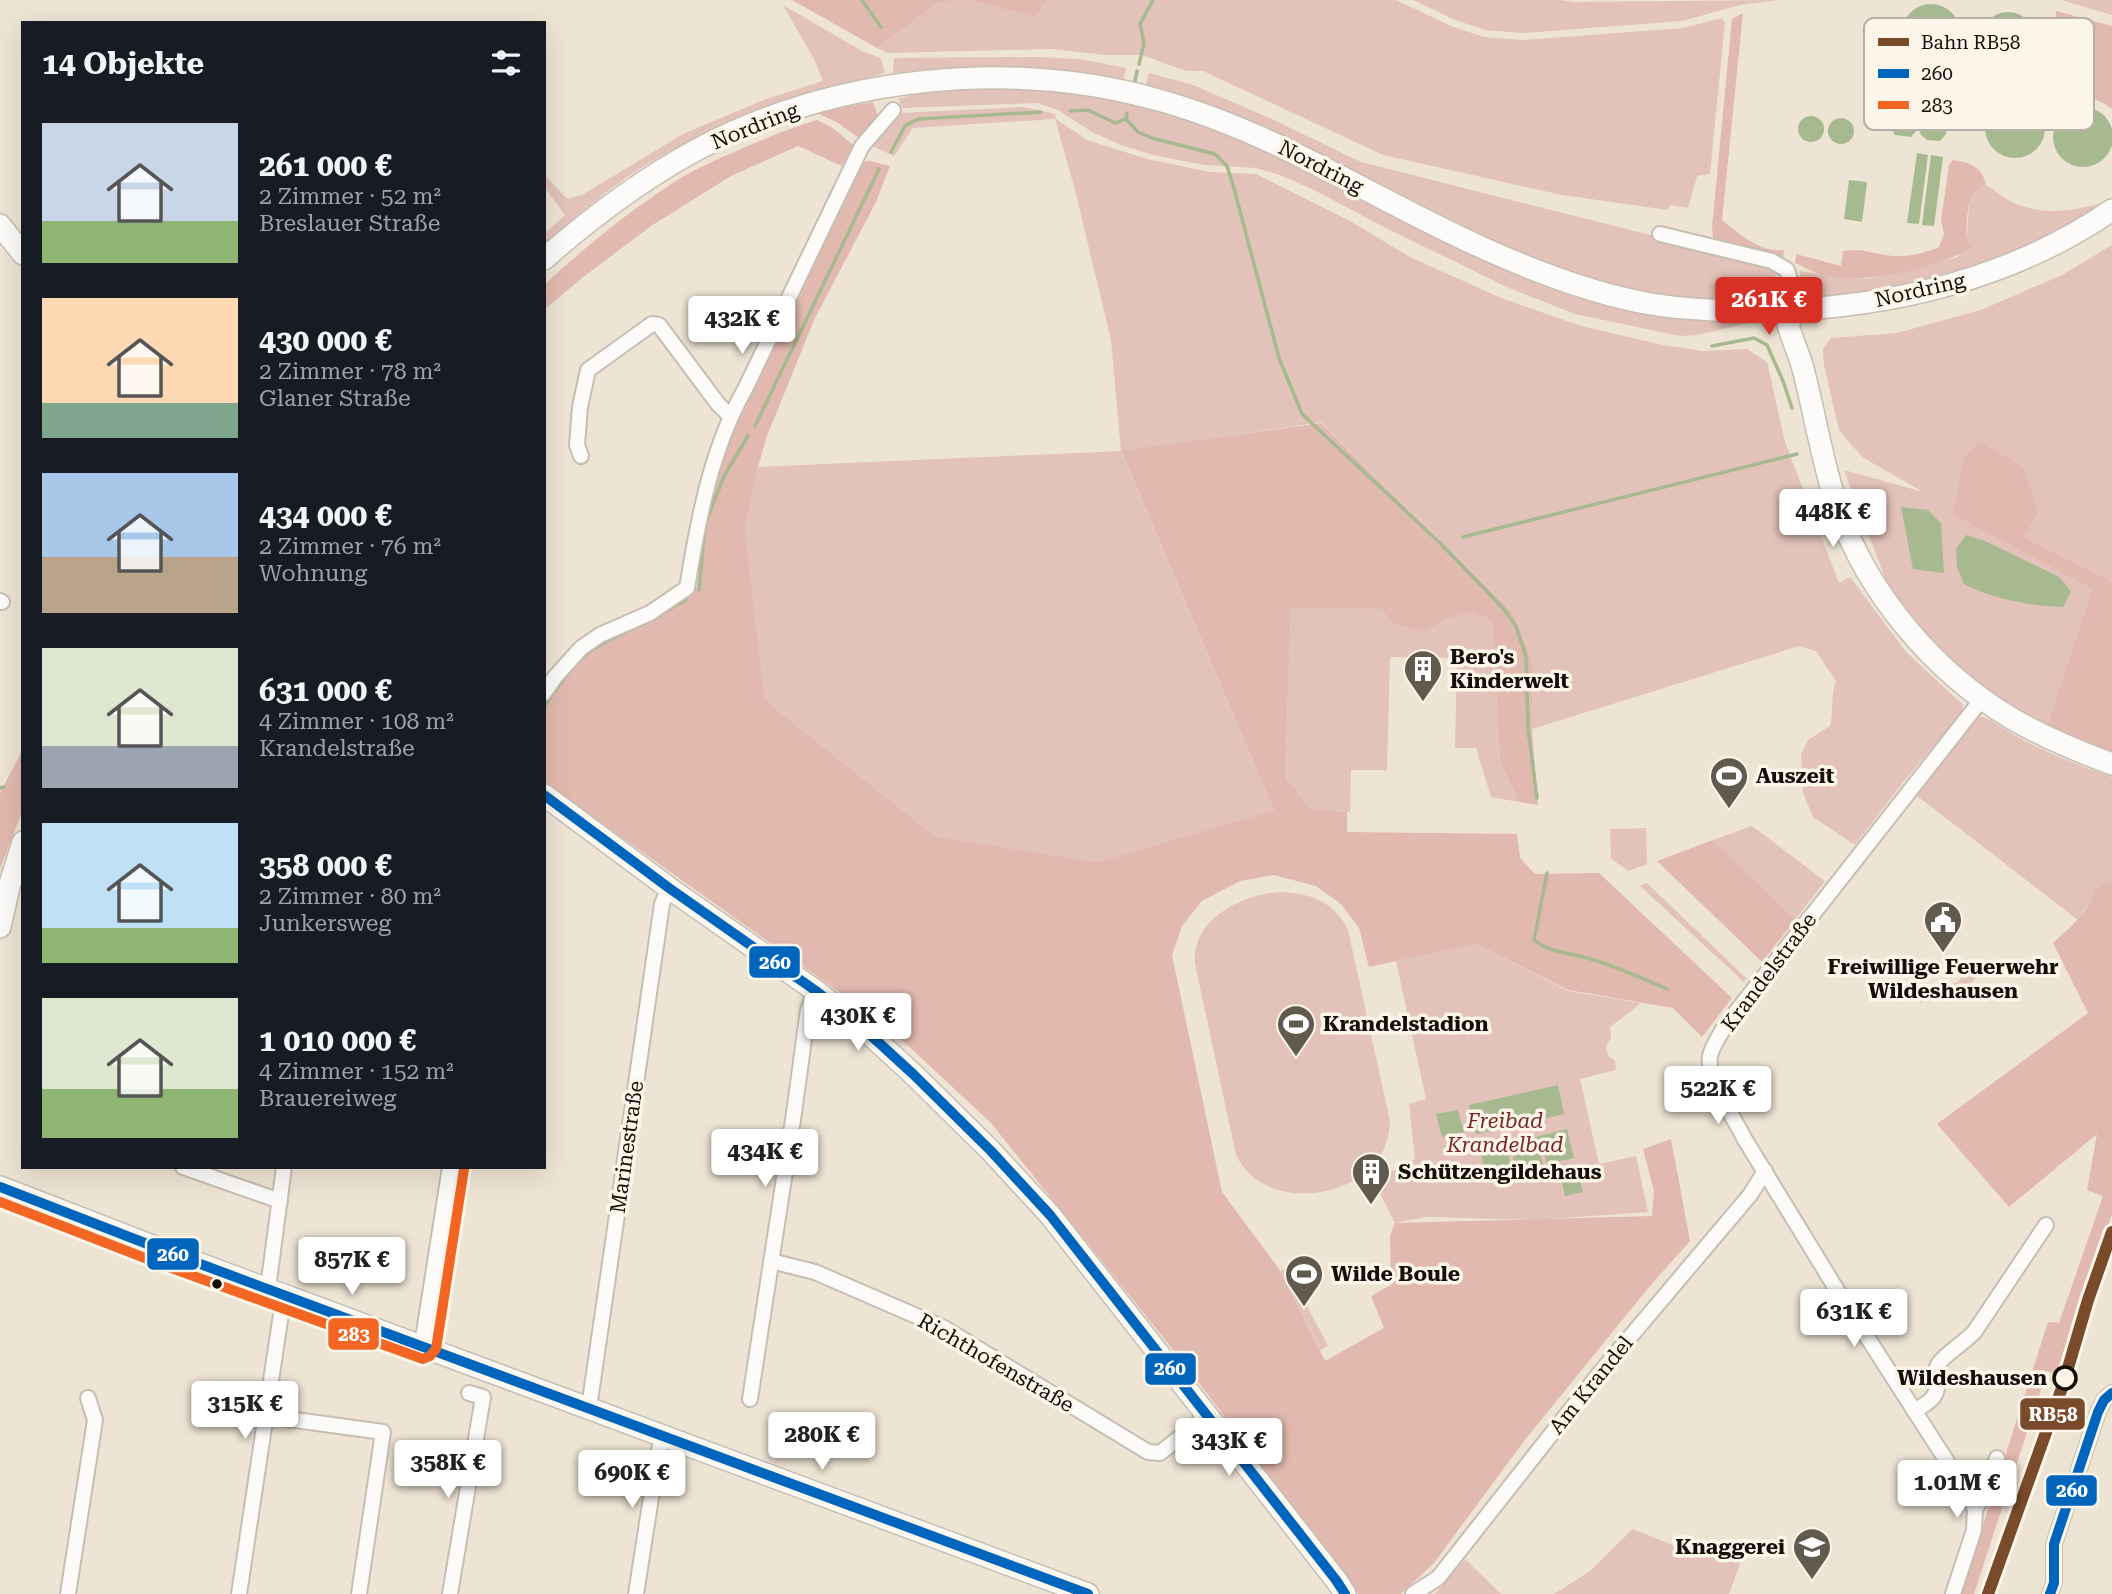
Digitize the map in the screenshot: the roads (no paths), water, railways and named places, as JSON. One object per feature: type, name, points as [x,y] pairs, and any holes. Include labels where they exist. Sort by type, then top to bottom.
[{"type":"street","name":"Nordring","points":[[546,257],[628,192],[704,146],[748,126],[864,91],[913,83],[983,78],[1043,80],[1105,88],[1161,100],[1222,121],[1284,148],[1524,266],[1650,304],[1691,309],[1794,310],[1867,303],[1934,289],[2004,267],[2038,252],[2112,210]]},
{"type":"street","points":[[546,690],[581,649],[600,635],[650,613],[687,588],[698,518],[730,416],[746,389],[862,146],[893,110]]},
{"type":"street","points":[[0,225],[21,251]]},
{"type":"street","points":[[1660,234],[1772,261],[1787,270],[1792,286],[1794,310],[1805,324],[1802,363],[1837,506],[1863,562],[1895,614],[1942,665],[1982,699],[2043,736],[2112,764]]},
{"type":"street","points":[[581,456],[577,445],[586,374],[652,324],[659,325],[730,416]]},
{"type":"street","name":"Krandelstraße","points":[[1975,1509],[1765,1171],[1714,1083],[1710,1054],[1725,1026],[1982,699]]},
{"type":"street","points":[[546,797],[816,991],[865,1030],[991,1151],[1050,1214],[1345,1594]]},
{"type":"street","points":[[0,927],[21,848]]},
{"type":"street","name":"Marinestraße","points":[[589,1408],[662,904],[669,888]]},
{"type":"street","points":[[750,1399],[808,1010],[816,991]]},
{"type":"street","points":[[189,1169],[280,1201]]},
{"type":"street","points":[[239,1594],[266,1416],[284,1169]]},
{"type":"street","points":[[422,1345],[450,1169]]},
{"type":"street","name":"Am Krandel","points":[[1413,1594],[1438,1577],[1589,1386],[1750,1195],[1765,1171]]},
{"type":"street","points":[[0,1188],[1067,1590],[1088,1594]]},
{"type":"street","points":[[1914,1410],[1935,1396],[1938,1389],[1938,1366],[1975,1331],[2046,1225]]},
{"type":"street","name":"Richthofenstraße","points":[[771,1261],[815,1272],[944,1328],[1148,1452],[1160,1453],[1208,1416]]},
{"type":"street","points":[[450,1594],[483,1397],[469,1393]]},
{"type":"street","points":[[2050,1594],[2054,1583],[2054,1544],[2098,1412],[2104,1400],[2112,1393]]},
{"type":"street","points":[[68,1594],[95,1420],[88,1398]]},
{"type":"street","points":[[266,1416],[383,1432],[359,1594]]},
{"type":"street","points":[[636,1594],[658,1453],[664,1436]]},
{"type":"street","points":[[1953,1594],[1974,1530],[1975,1509],[1985,1494],[1997,1458]]},
{"type":"waterway","points":[[862,0],[881,27]]},
{"type":"waterway","points":[[1139,64],[1144,43],[1140,24],[1153,0]]},
{"type":"waterway","points":[[1134,86],[1137,71]]},
{"type":"waterway","points":[[1070,111],[1088,110],[1115,123],[1126,119]]},
{"type":"waterway","points":[[891,152],[905,126],[918,119],[1041,112]]},
{"type":"waterway","points":[[1127,113],[1126,119],[1138,132],[1215,154],[1227,166],[1279,358],[1302,414],[1440,543],[1503,608],[1516,626],[1526,657],[1528,729],[1537,798]]},
{"type":"waterway","points":[[755,426],[879,169]]},
{"type":"waterway","points":[[1712,346],[1754,338],[1767,345],[1792,408]]},
{"type":"waterway","points":[[699,590],[705,525],[724,476],[748,436]]},
{"type":"waterway","points":[[1463,537],[1797,454]]},
{"type":"waterway","points":[[664,612],[686,600]]},
{"type":"waterway","points":[[546,704],[584,656],[636,627]]},
{"type":"waterway","points":[[0,788],[4,787]]},
{"type":"waterway","points":[[1547,873],[1534,940],[1547,948],[1601,962],[1667,989]]},
{"type":"rail line","name":"RB58","points":[[1988,1594],[2063,1385],[2088,1300],[2112,1232]]},
{"type":"place","name":"Bero's Kinderwelt","points":[[1423,703]]},
{"type":"place","name":"Auszeit","points":[[1729,810]]},
{"type":"place","name":"Freiwillige Feuerwehr Wildeshausen","points":[[1943,954]]},
{"type":"place","name":"Krandelstadion","points":[[1296,1058]]},
{"type":"place","name":"Schützengildehaus","points":[[1371,1206]]},
{"type":"place","name":"Wilde Boule","points":[[1304,1308]]},
{"type":"place","name":"Wildeshausen","points":[[2065,1378]]},
{"type":"place","name":"Knaggerei","points":[[1812,1581]]},
{"type":"park label","name":"Freibad Krandelbad","points":[[1505,1133]]}]
